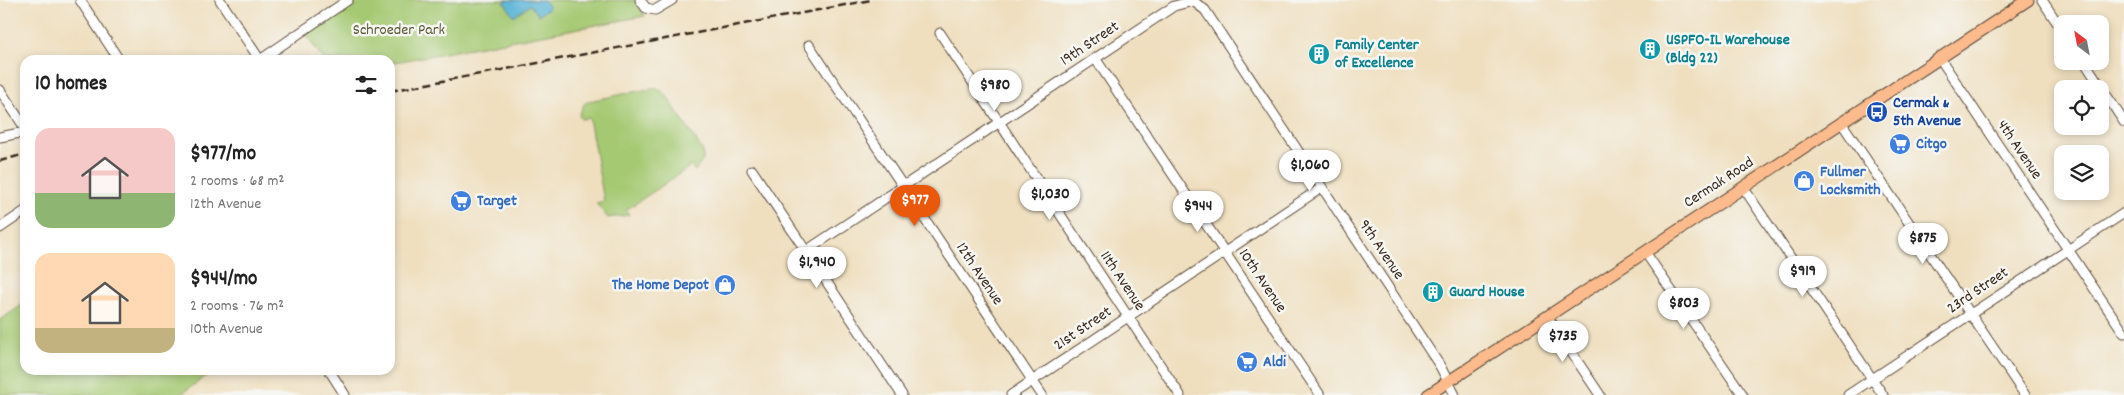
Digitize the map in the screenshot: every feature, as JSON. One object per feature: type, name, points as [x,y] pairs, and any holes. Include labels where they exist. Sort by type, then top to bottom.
[{"type":"main road","name":"Cermak Road","points":[[1428,395],[2028,0]]},
{"type":"street","points":[[80,0],[117,55]]},
{"type":"street","points":[[220,0],[257,55]]},
{"type":"street","points":[[267,55],[348,0]]},
{"type":"street","points":[[640,0],[650,10],[660,8],[672,0]]},
{"type":"street","points":[[2042,0],[2054,18]]},
{"type":"street","name":"19th Street","points":[[806,251],[1174,6],[1193,1]]},
{"type":"street","name":"9th Avenue","points":[[1193,1],[1204,10],[1455,395]]},
{"type":"street","name":"11th Avenue","points":[[940,33],[1180,395]]},
{"type":"street","name":"12th Avenue","points":[[809,45],[1042,395]]},
{"type":"street","name":"4th Avenue","points":[[1939,57],[2124,334]]},
{"type":"street","name":"10th Avenue","points":[[1095,58],[1320,395]]},
{"type":"street","points":[[2090,70],[2124,122]]},
{"type":"street","points":[[0,90],[20,120]]},
{"type":"street","points":[[1841,122],[2025,395]]},
{"type":"street","points":[[0,137],[20,133]]},
{"type":"street","points":[[752,170],[902,395]]},
{"type":"street","points":[[1743,187],[1884,395]]},
{"type":"street","name":"21st Street","points":[[1011,395],[1321,188]]},
{"type":"street","name":"23rd Street","points":[[1848,395],[2124,213]]},
{"type":"street","points":[[0,228],[20,215]]},
{"type":"street","points":[[1645,252],[1742,395]]},
{"type":"street","points":[[1547,316],[1600,395]]},
{"type":"street","points":[[332,375],[346,395]]},
{"type":"green space","name":"Schroeder Park","points":[[356,0],[634,0],[645,16],[395,62],[395,55],[320,55],[305,34]]},
{"type":"green space","points":[[653,88],[661,90],[666,95],[703,151],[703,160],[695,171],[691,166],[626,210],[629,215],[608,218],[596,203],[604,201],[589,118],[581,119],[579,115],[584,104],[589,101]]},
{"type":"green space","points":[[20,306],[20,375],[208,375],[180,395],[0,395],[0,320]]},
{"type":"water","points":[[507,0],[544,0],[549,8],[538,15],[530,5],[514,16],[504,2]]},
{"type":"railway","points":[[395,90],[871,0]]},
{"type":"railway","points":[[0,161],[20,155]]},
{"type":"place","name":"USPFO-IL Warehouse (Bldg 22)","points":[[1650,49]]},
{"type":"place","name":"Family Center of Excellence","points":[[1319,54]]},
{"type":"place","name":"Cermak & 5th Avenue","points":[[1877,112]]},
{"type":"place","name":"Citgo","points":[[1900,144]]},
{"type":"place","name":"Fullmer Locksmith","points":[[1804,181]]},
{"type":"place","name":"Target","points":[[461,201]]},
{"type":"place","name":"The Home Depot","points":[[725,285]]},
{"type":"place","name":"Guard House","points":[[1433,292]]},
{"type":"place","name":"Aldi","points":[[1247,362]]}]
